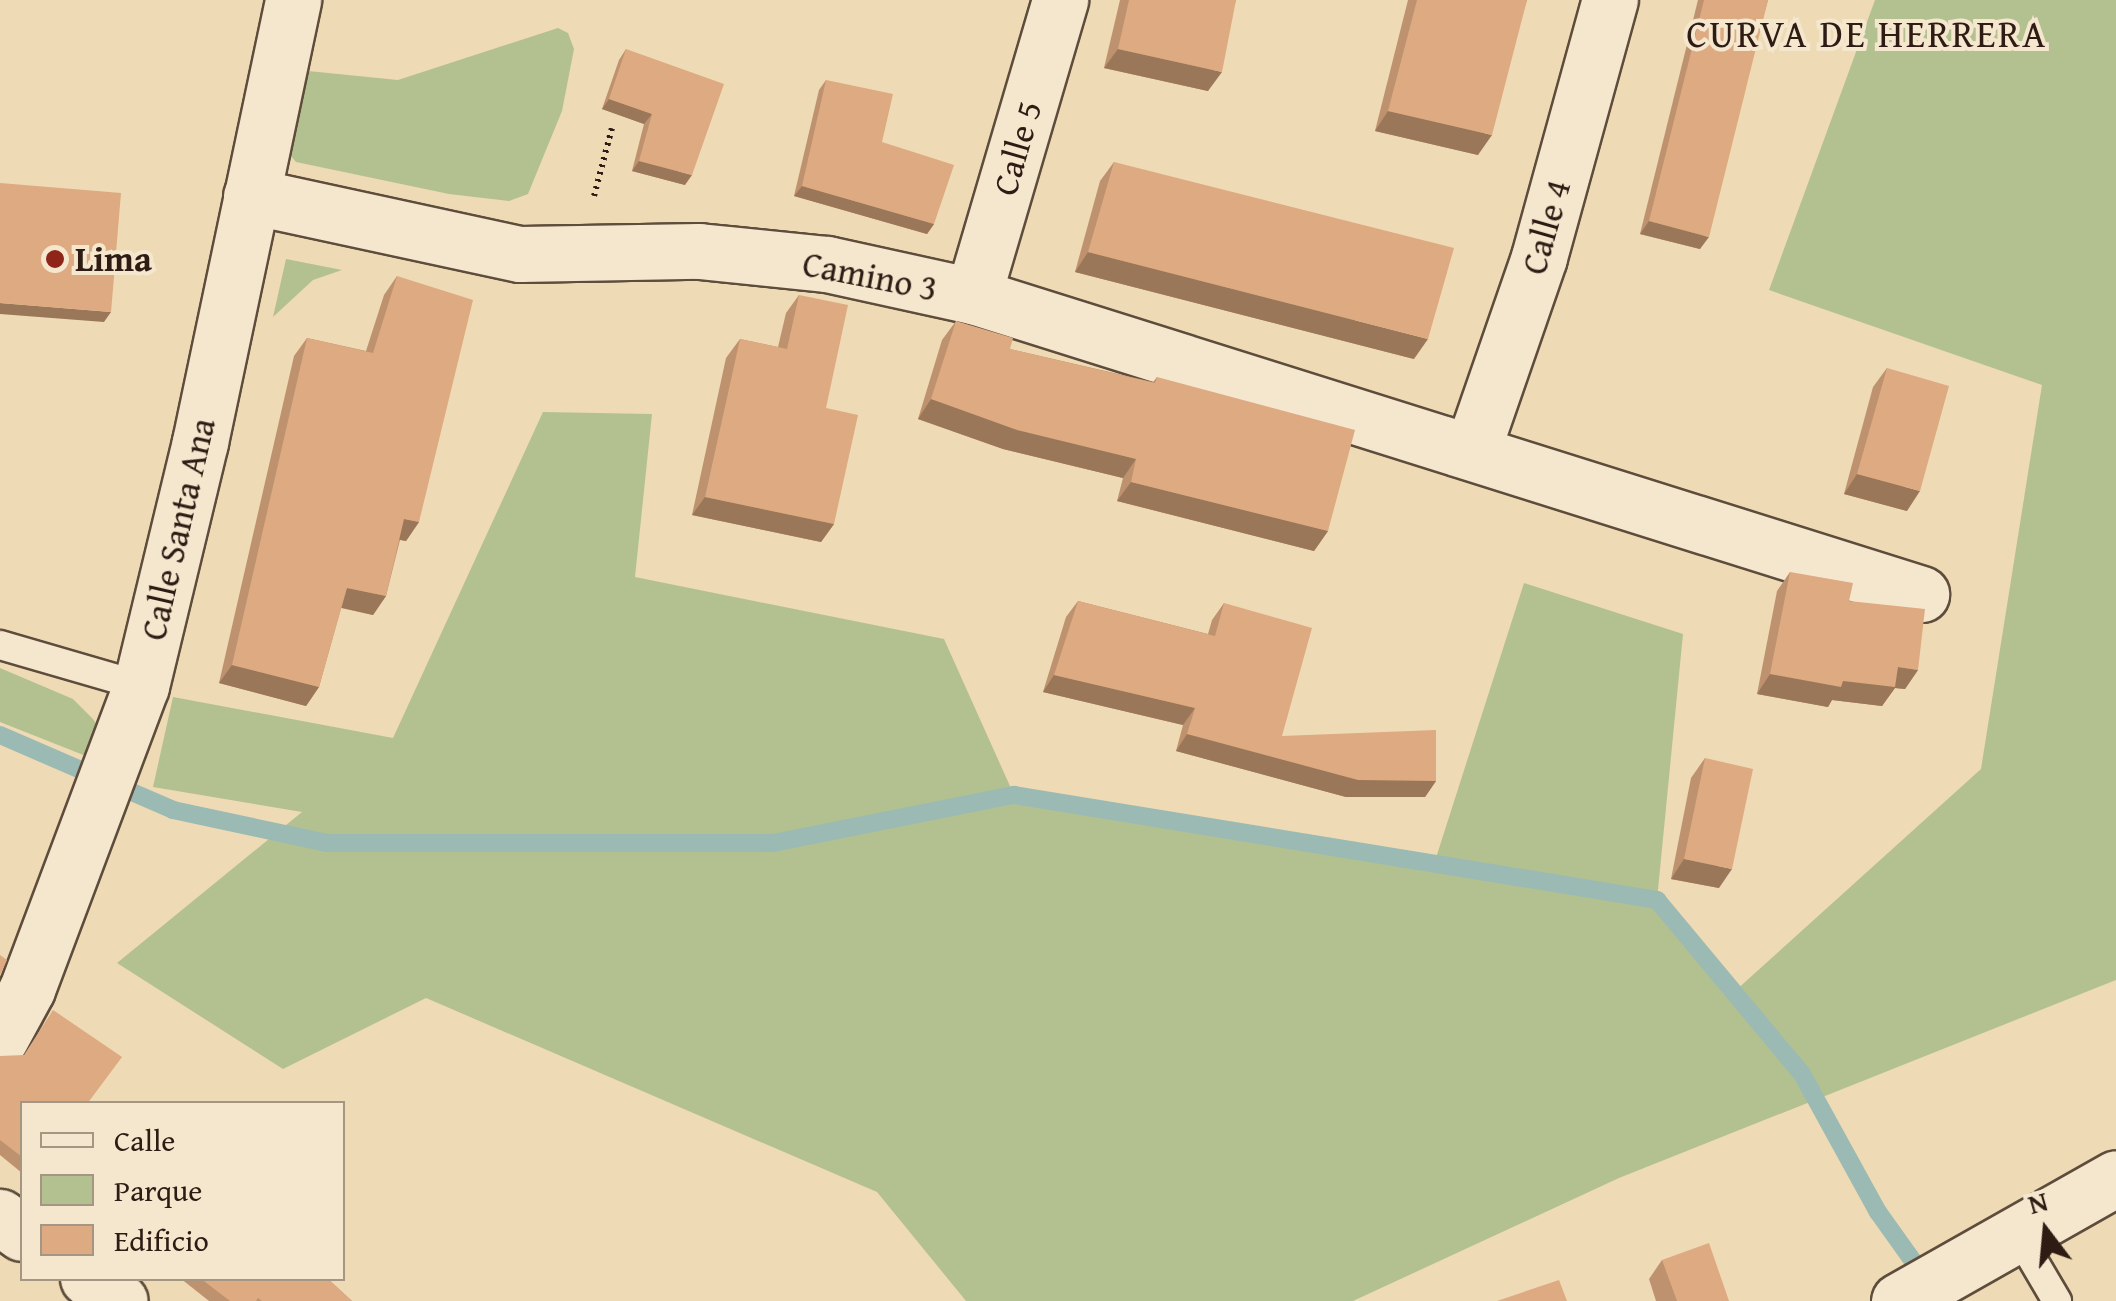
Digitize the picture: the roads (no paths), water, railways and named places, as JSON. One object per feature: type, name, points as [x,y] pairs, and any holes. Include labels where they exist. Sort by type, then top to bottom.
[{"type":"street","name":"Calle Santa Ana","points":[[0,1039],[27,990],[134,704],[293,0]]},
{"type":"street","name":"Calle 5","points":[[973,296],[1060,0]]},
{"type":"street","name":"Calle 4","points":[[1472,450],[1539,256],[1610,0]]},
{"type":"street","name":"Camino 3","points":[[251,196],[520,254],[699,251],[827,264],[973,296],[1920,594]]},
{"type":"street","points":[[1900,1301],[1958,1262],[2116,1178]]},
{"type":"street","points":[[92,1281],[120,1301]]},
{"type":"lane","points":[[0,644],[134,704]]},
{"type":"lane","points":[[2017,1232],[2057,1301]]},
{"type":"waterway","points":[[0,735],[173,810],[327,843],[773,843],[1014,795],[1657,900],[1802,1074],[1878,1212],[1925,1278]]},
{"type":"place","name":"Lima","points":[[55,259]]},
{"type":"district","name":"CURVA DE HERRERA","points":[[1867,34]]}]
